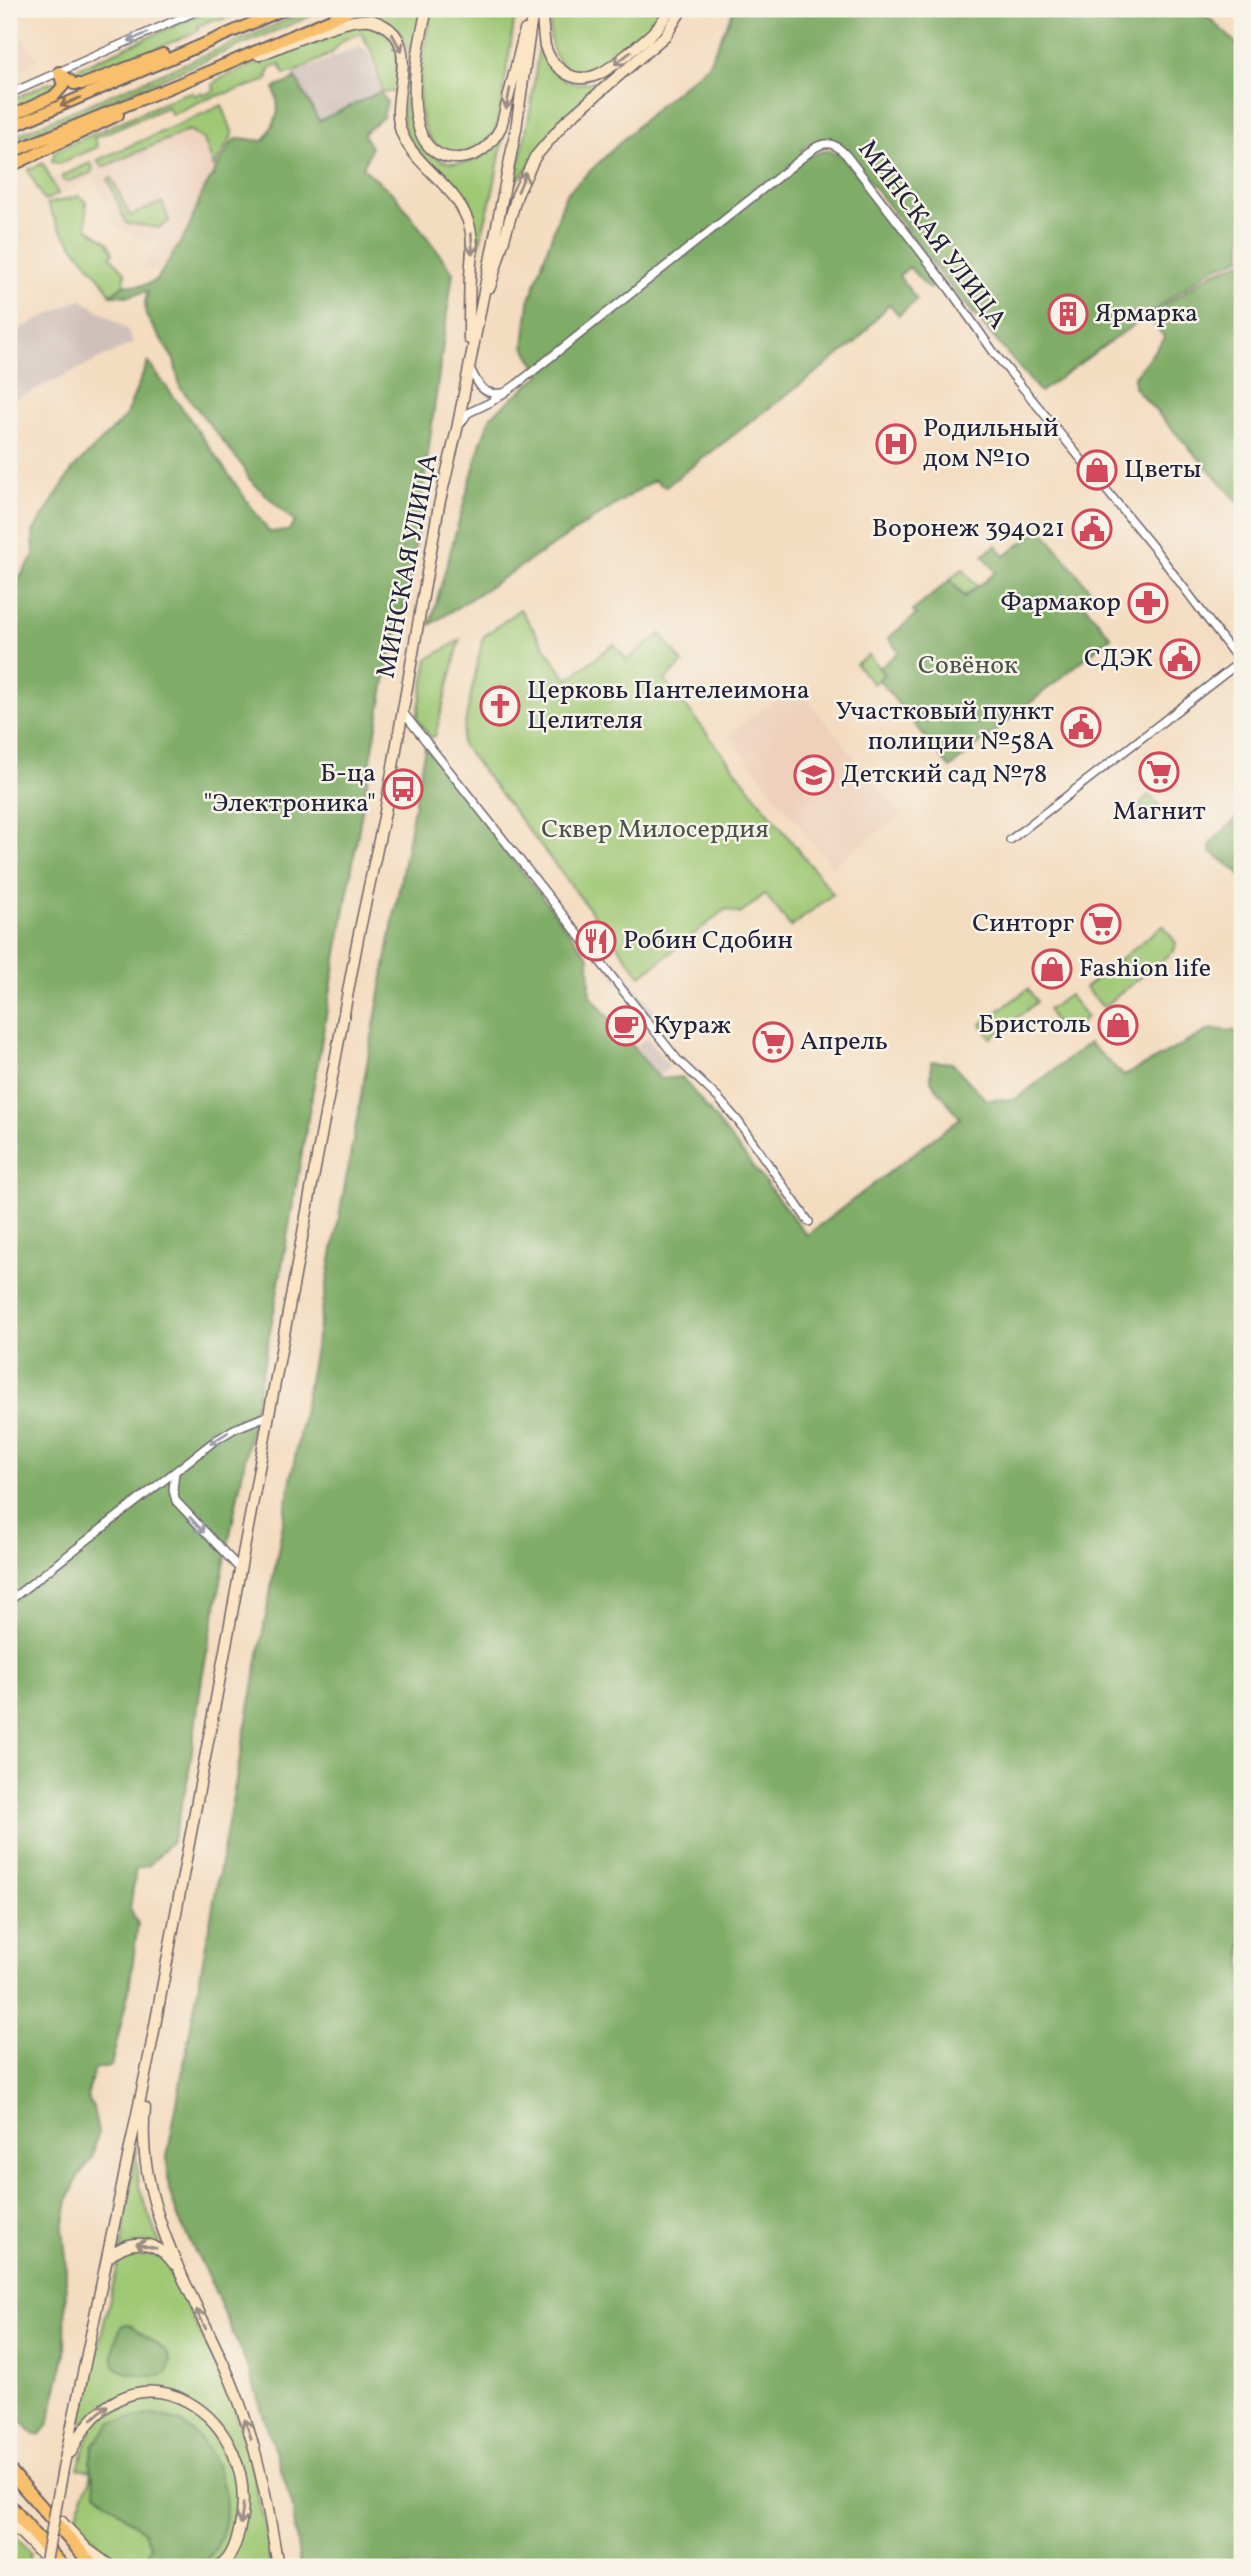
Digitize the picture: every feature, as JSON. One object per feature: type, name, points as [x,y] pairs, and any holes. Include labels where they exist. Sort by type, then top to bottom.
[{"type":"highway","points":[[9,2470],[94,2567]]},
{"type":"highway","points":[[9,2505],[62,2567]]},
{"type":"main road","points":[[59,72],[74,84],[84,84],[285,9]]},
{"type":"main road","points":[[9,153],[354,9]]},
{"type":"main road","points":[[9,128],[222,34]]},
{"type":"main road","points":[[9,117],[58,94],[63,86],[59,72]]},
{"type":"main road","points":[[9,167],[203,74]]},
{"type":"street","points":[[9,94],[201,9]]},
{"type":"street","points":[[222,34],[276,9]]},
{"type":"street","points":[[427,9],[415,83],[415,116],[418,128],[430,146],[440,154],[462,158],[483,150],[494,140],[501,127],[532,9]]},
{"type":"street","name":"МИНСКАЯ УЛИЦА","points":[[151,2047],[358,939],[386,812],[401,711],[439,505],[457,429],[516,129],[532,9]]},
{"type":"street","points":[[541,9],[545,45],[550,58],[557,68],[569,76],[580,78],[596,76],[621,60],[660,24],[669,9]]},
{"type":"street","points":[[473,341],[517,195],[530,165],[565,122],[666,35],[682,9]]},
{"type":"street","points":[[203,74],[285,46],[346,21],[370,20],[386,26],[401,46],[404,61],[398,111],[402,134],[415,154],[453,193],[470,227],[473,255],[468,364],[486,392],[502,393]]},
{"type":"street","name":"МИНСКАЯ УЛИЦА","points":[[457,429],[468,413],[491,402],[517,384],[816,147],[834,144],[855,166],[1037,406],[1157,552],[1241,663],[1010,840]]},
{"type":"street","points":[[401,711],[677,1059],[738,1121],[809,1222]]},
{"type":"street","points":[[9,1601],[203,1449],[234,1429],[269,1415]]},
{"type":"street","points":[[174,1472],[173,1490],[177,1501],[239,1569]]},
{"type":"street","points":[[44,2567],[151,2047]]},
{"type":"street","points":[[151,2047],[143,2137],[155,2204],[178,2270],[231,2381],[249,2430],[269,2509],[278,2567]]},
{"type":"street","points":[[108,2257],[129,2243],[146,2243],[161,2250],[178,2270]]},
{"type":"street","points":[[63,2469],[78,2437],[91,2420],[111,2402],[146,2392],[164,2393],[197,2406],[212,2418],[232,2448],[242,2484],[244,2504],[238,2538],[231,2553],[218,2567]]},
{"type":"street","points":[[28,2491],[87,2549],[112,2567]]},
{"type":"street","points":[[9,2521],[54,2567]]},
{"type":"shaded area","points":[[9,21],[39,60],[9,74]]},
{"type":"shaded area","points":[[361,46],[372,58],[380,92],[319,121],[294,74]]},
{"type":"shaded area","points":[[222,106],[232,135],[200,192],[183,235],[160,271],[143,269],[158,246],[116,227],[94,179],[45,201],[36,187]]},
{"type":"shaded area","points":[[81,299],[126,328],[133,343],[9,402],[9,334]]},
{"type":"shaded area","name":"Детский сад №78","points":[[796,685],[901,815],[832,867],[728,735]]},
{"type":"shaded area","points":[[615,960],[655,1011],[646,1018],[606,966]]},
{"type":"shaded area","points":[[647,1038],[670,1067],[659,1076],[636,1046]]},
{"type":"green space","points":[[212,9],[254,9],[221,20],[214,19],[198,26],[198,31],[82,80],[72,77],[72,71]]},
{"type":"green space","points":[[313,9],[327,9],[9,143],[9,138]]},
{"type":"green space","points":[[370,9],[423,9],[412,63],[409,102],[411,120],[417,136],[427,150],[448,162],[471,161],[490,151],[504,133],[477,253],[474,229],[466,207],[454,187],[415,147],[406,132],[403,108],[409,72],[408,48],[394,27],[383,20],[357,14]]},
{"type":"green space","points":[[432,9],[516,9],[499,120],[484,143],[467,153],[455,154],[440,148],[429,137],[422,121],[420,83]]},
{"type":"green space","points":[[553,9],[665,9],[633,45],[618,57],[603,67],[588,72],[574,72],[562,65],[554,52],[550,38]]},
{"type":"green space","points":[[676,9],[679,9],[661,35],[588,97],[516,182],[531,106],[539,45],[561,77],[574,83],[587,83],[632,58],[659,32]]},
{"type":"green space","points":[[734,9],[1200,9],[1242,49],[1242,258],[1213,268],[1040,392],[945,280],[847,152],[834,140],[812,143],[801,150],[808,157],[828,151],[846,160],[941,282],[929,289],[909,267],[899,276],[917,300],[899,315],[889,304],[855,343],[665,487],[654,480],[430,625],[481,442],[491,416],[541,374],[524,346],[529,302],[566,194],[657,107],[708,65]]},
{"type":"green space","points":[[352,24],[368,25],[389,35],[397,53],[396,92],[382,92],[374,56],[361,33],[343,40],[331,54],[295,72],[284,74],[280,64],[270,69],[266,81],[201,101],[171,115],[167,107],[94,138],[98,147],[59,164],[52,161],[55,151],[183,94],[193,92],[194,96],[214,91],[213,84],[219,79]]},
{"type":"green space","points":[[295,77],[319,121],[380,92],[387,102],[383,117],[363,134],[371,147],[363,168],[396,196],[453,272],[413,562],[401,621],[387,669],[275,1306],[202,1678],[188,1778],[173,1840],[149,1865],[136,1869],[130,1908],[138,1924],[129,1990],[111,2066],[94,2069],[87,2097],[93,2108],[98,2133],[92,2158],[78,2177],[68,2200],[63,2228],[66,2257],[65,2356],[48,2426],[41,2434],[35,2435],[9,2409],[9,593],[34,556],[33,532],[73,469],[125,417],[148,362],[269,532],[288,531],[295,522],[248,478],[244,468],[180,387],[174,360],[146,316],[145,302],[148,291],[128,296],[111,295],[124,284],[142,285],[158,278],[188,230],[202,193],[232,142],[239,138],[264,141],[277,116],[278,104],[274,88],[294,80]]},
{"type":"green space","points":[[50,82],[58,83],[52,93],[9,111],[9,101]]},
{"type":"green space","points":[[222,105],[233,134],[214,167],[204,140],[189,130],[103,167],[98,162],[98,160]]},
{"type":"green space","points":[[43,163],[58,194],[44,201],[28,170]]},
{"type":"green space","points":[[90,163],[93,167],[91,173],[67,182],[62,179],[62,176]]},
{"type":"green space","points":[[112,178],[130,216],[162,202],[169,221],[159,228],[126,223],[108,179]]},
{"type":"green space","points":[[79,196],[86,202],[87,228],[108,242],[113,253],[110,256],[125,272],[124,284],[111,295],[59,228],[47,204]]},
{"type":"green space","points":[[1242,262],[1242,506],[1134,387],[1134,376],[1165,338],[1148,317],[1214,272]]},
{"type":"green space","name":"Совёнок","points":[[1041,528],[1094,595],[1084,604],[1111,637],[950,768],[878,679],[884,674],[879,668],[899,652],[888,638],[916,615],[913,611],[950,580],[964,598],[996,572],[983,555],[996,545],[1005,556]]},
{"type":"green space","points":[[963,569],[977,586],[964,596],[950,579]]},
{"type":"green space","name":"Сквер Милосердия","points":[[520,609],[567,680],[614,644],[627,660],[661,634],[683,663],[665,680],[833,894],[791,927],[765,894],[740,914],[726,909],[641,976],[461,743],[483,637]]},
{"type":"green space","points":[[460,640],[435,736],[431,738],[417,719],[428,659]]},
{"type":"green space","points":[[869,655],[884,675],[873,684],[856,664]]},
{"type":"green space","points":[[425,747],[589,957],[590,995],[660,1079],[682,1077],[807,1235],[960,1118],[931,1081],[931,1061],[952,1063],[986,1100],[1016,1099],[1089,1043],[1124,1076],[1211,1029],[1235,1031],[1242,1040],[1242,2567],[300,2567],[292,2504],[249,2371],[211,2282],[179,2220],[169,2190],[167,2157]]},
{"type":"green space","points":[[1148,795],[1159,804],[1157,816],[1140,812],[1140,804]]},
{"type":"green space","points":[[1240,815],[1242,878],[1210,851],[1211,843]]},
{"type":"green space","points":[[1163,925],[1176,943],[1174,951],[1103,1007],[1085,988]]},
{"type":"green space","points":[[1028,989],[1037,1002],[991,1038],[981,1024]]},
{"type":"green space","points":[[1069,995],[1087,1017],[1076,1027],[1054,1022],[1048,1010]]},
{"type":"green space","points":[[135,2147],[139,2186],[155,2232],[191,2314],[228,2388],[242,2429],[265,2525],[270,2567],[117,2567],[80,2524],[77,2516],[92,2471],[78,2468],[91,2431],[81,2418],[120,2257]]},
{"type":"green space","points":[[129,2324],[166,2351],[171,2361],[167,2373],[146,2376],[117,2368],[113,2359],[114,2346],[123,2325]]},
{"type":"green space","points":[[154,2414],[188,2427],[208,2451],[222,2481],[226,2512],[223,2533],[215,2549],[198,2567],[148,2567],[147,2556],[151,2546],[143,2531],[96,2492],[90,2461],[94,2444],[112,2422]]},
{"type":"green space","points":[[9,2529],[30,2553],[27,2567],[9,2567]]},
{"type":"railway","points":[[1239,9],[1242,12]]},
{"type":"place","name":"Ярмарка","points":[[1068,314]]},
{"type":"place","name":"Родильный дом №10","points":[[896,444]]},
{"type":"place","name":"Цветы","points":[[1097,470]]},
{"type":"place","name":"Воронеж 394021","points":[[1092,529]]},
{"type":"place","name":"Фармакор","points":[[1148,603]]},
{"type":"place","name":"СДЭК","points":[[1180,659]]},
{"type":"place","name":"Церковь Пантелеимона Целителя","points":[[500,706]]},
{"type":"place","name":"Участковый пункт полиции №58А","points":[[1081,727]]},
{"type":"place","name":"Магнит","points":[[1159,772]]},
{"type":"place","name":"Детский сад №78","points":[[814,775]]},
{"type":"place","name":"Б-ца \"Электроника\"","points":[[403,789]]},
{"type":"place","name":"Синторг","points":[[1101,924]]},
{"type":"place","name":"Робин Сдобин","points":[[596,941]]},
{"type":"place","name":"Fashion life","points":[[1052,969]]},
{"type":"place","name":"Бристоль","points":[[1118,1025]]},
{"type":"place","name":"Кураж","points":[[626,1026]]},
{"type":"place","name":"Апрель","points":[[773,1042]]}]
